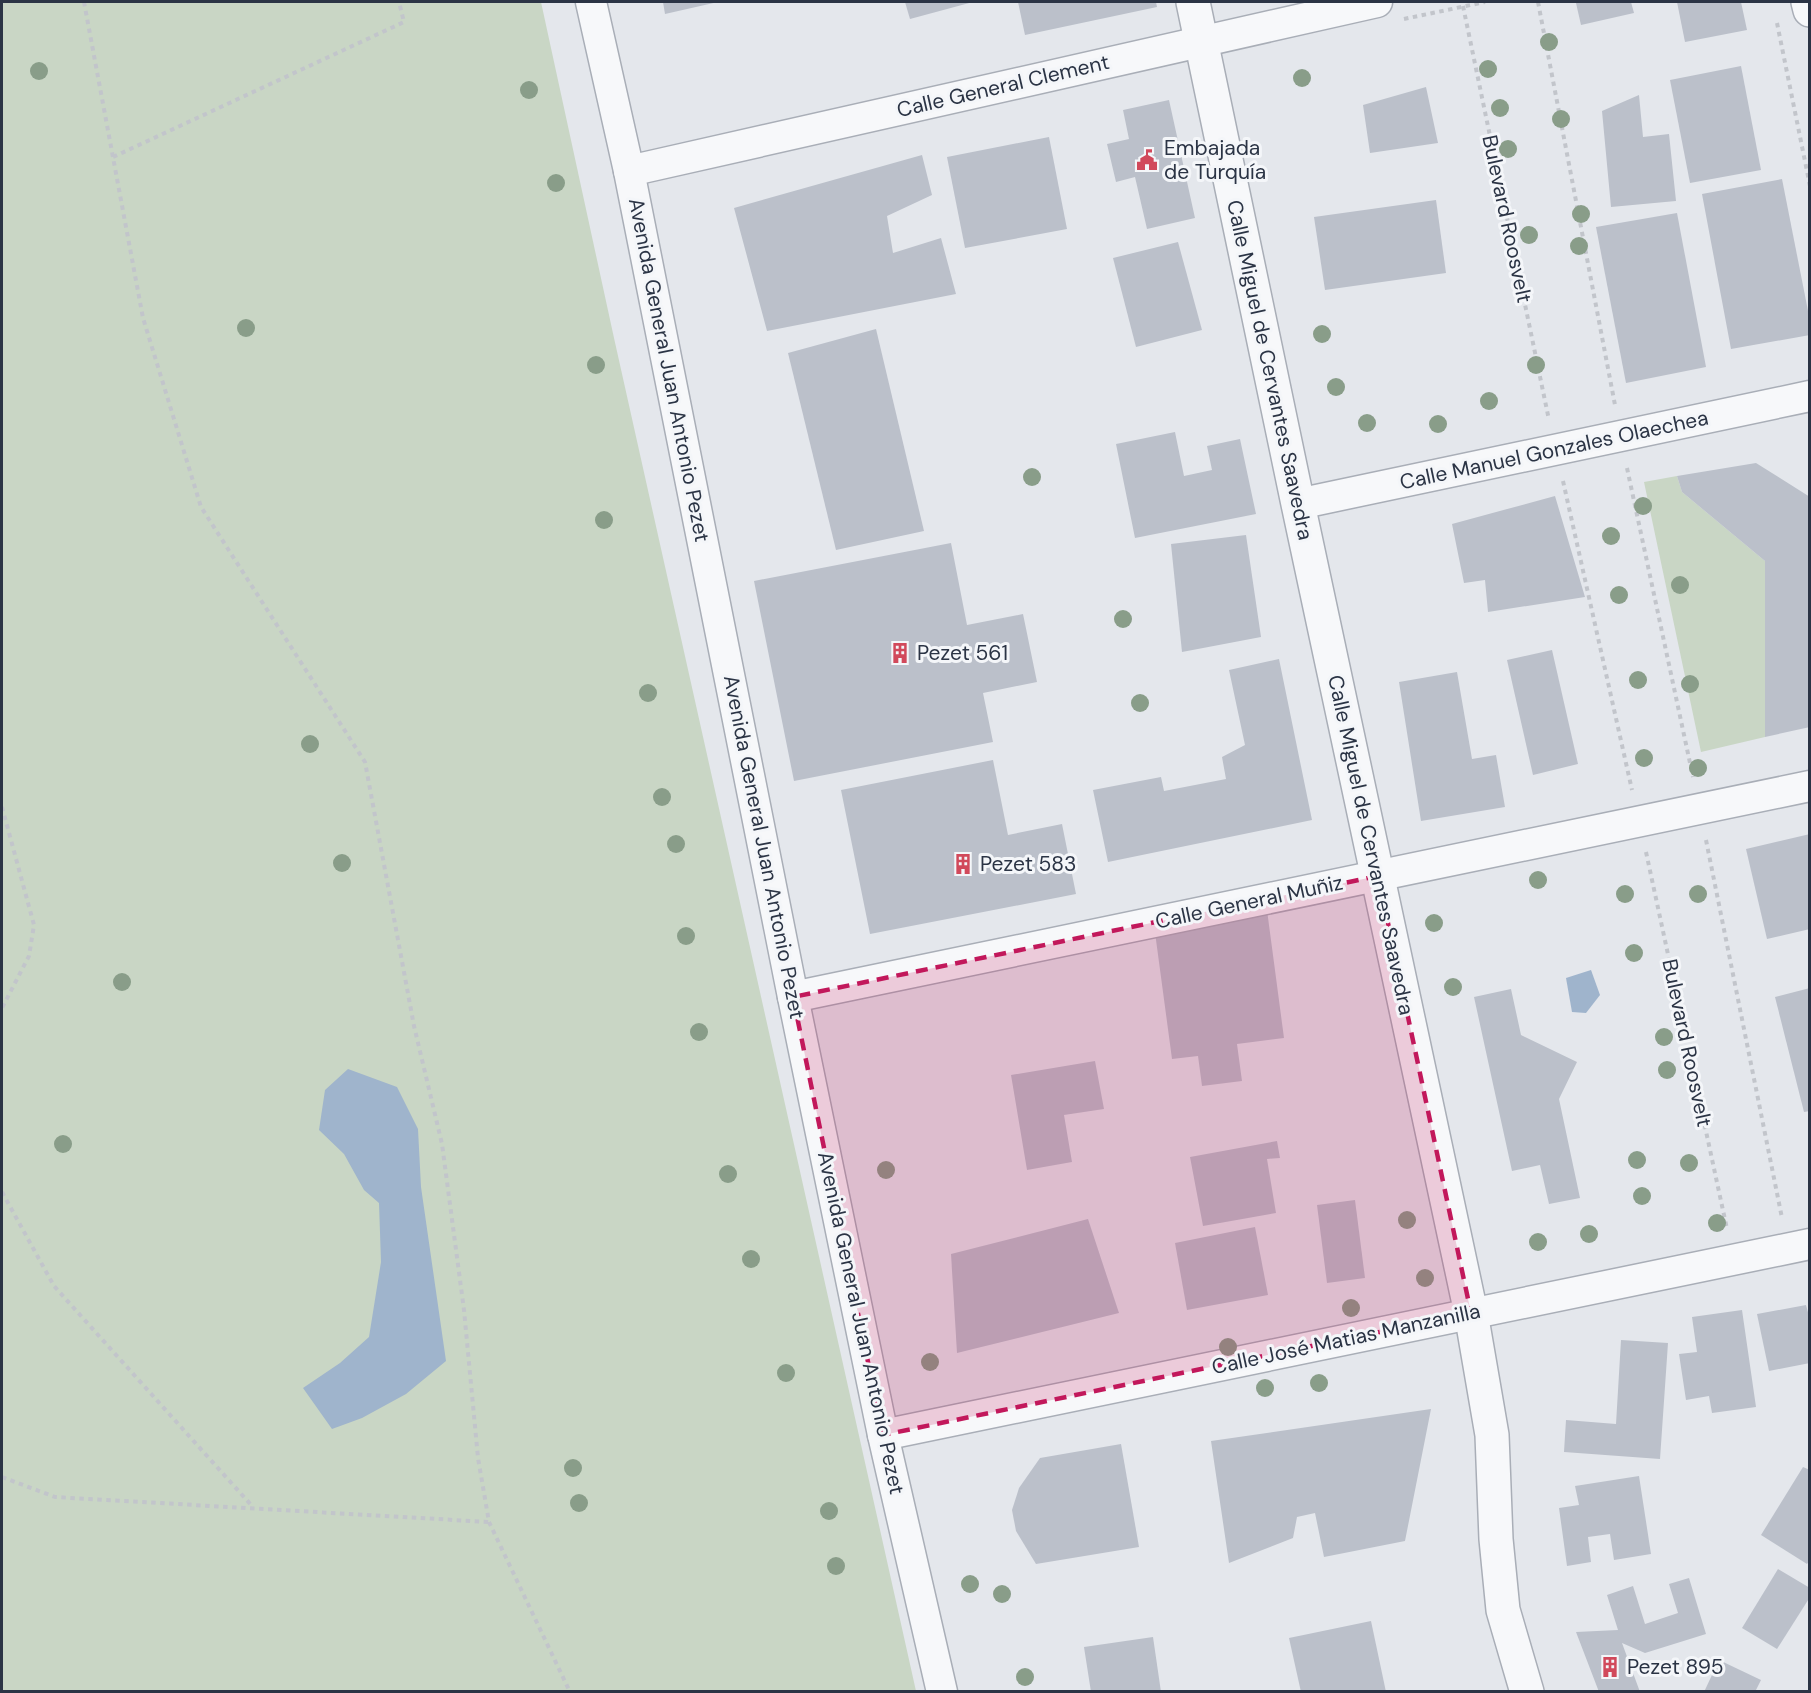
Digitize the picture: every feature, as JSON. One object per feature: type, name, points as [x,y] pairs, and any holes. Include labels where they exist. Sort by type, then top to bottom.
[{"type":"street","name":"Avenida General Juan Antonio Pezet","points":[[591,2],[629,171],[793,997],[883,1435],[942,1692]]},
{"type":"street","name":"Calle Miguel de Cervantes Saavedra","points":[[1193,2],[1471,1313],[1492,1435],[1497,1562],[1503,1610],[1527,1692]]},
{"type":"street","name":"Calle General Clement","points":[[629,171],[1377,2]]},
{"type":"street","points":[[1808,2],[1809,10]]},
{"type":"street","name":"Calle Manuel Gonzales Olaechea","points":[[1298,504],[1809,396]]},
{"type":"street","name":"Calle General Muñiz","points":[[793,997],[1809,786]]},
{"type":"street","name":"Calle José Matias Manzanilla","points":[[883,1435],[1471,1313],[1797,1236]]},
{"type":"path","points":[[84,2],[143,318],[201,507],[365,762],[414,1026],[442,1144],[464,1310],[478,1458],[489,1522],[570,1692]]},
{"type":"path","points":[[113,157],[404,22],[399,2]]},
{"type":"path","points":[[1538,2],[1615,407]]},
{"type":"path","name":"Bulevard Roosvelt","points":[[1463,6],[1550,421]]},
{"type":"path","points":[[1775,13],[1809,186]]},
{"type":"path","points":[[1626,461],[1696,789]]},
{"type":"path","points":[[1561,474],[1634,801]]},
{"type":"path","points":[[2,807],[34,925],[29,956],[2,1008]]},
{"type":"path","points":[[1705,834],[1797,1236]]},
{"type":"path","name":"Bulevard Roosvelt","points":[[1644,846],[1727,1229]]},
{"type":"path","points":[[2,1192],[54,1286],[253,1508]]},
{"type":"path","points":[[2,1477],[55,1497],[489,1522]]},
{"type":"highlighted area","points":[[1378,876],[1471,1313],[883,1435],[793,997]]},
{"type":"green space","points":[[2,2],[541,2],[916,1691],[2,1691]]},
{"type":"green space","points":[[1677,476],[1682,492],[1765,561],[1765,737],[1701,752],[1644,482]]},
{"type":"water","points":[[1591,970],[1600,995],[1586,1013],[1572,1012],[1566,978]]},
{"type":"water","points":[[348,1069],[397,1087],[418,1129],[421,1187],[446,1361],[406,1394],[362,1418],[332,1429],[303,1388],[340,1363],[369,1337],[381,1262],[379,1203],[364,1190],[344,1154],[319,1130],[325,1090]]},
{"type":"building","points":[[663,2],[718,2],[665,14]]},
{"type":"building","points":[[905,2],[973,2],[910,19]]},
{"type":"building","points":[[1018,2],[1156,2],[1157,7],[1025,35]]},
{"type":"building","points":[[1631,2],[1634,13],[1581,25],[1576,3]]},
{"type":"building","points":[[1677,2],[1741,2],[1747,30],[1685,42]]},
{"type":"building","points":[[1741,66],[1761,170],[1690,183],[1670,80]]},
{"type":"building","points":[[1426,87],[1438,143],[1370,153],[1363,105]]},
{"type":"building","points":[[1639,95],[1643,137],[1669,134],[1676,201],[1611,207],[1602,111]]},
{"type":"building","name":"Embajada de Turquía","points":[[1169,100],[1195,218],[1147,229],[1135,177],[1116,182],[1107,144],[1129,139],[1123,110]]},
{"type":"building","points":[[1049,137],[1067,229],[965,248],[947,157]]},
{"type":"building","points":[[922,155],[932,195],[887,216],[893,253],[941,238],[956,294],[767,331],[734,208]]},
{"type":"building","points":[[1782,179],[1810,321],[1810,335],[1731,349],[1702,194]]},
{"type":"building","points":[[1436,200],[1446,273],[1325,290],[1314,217]]},
{"type":"building","points":[[1677,213],[1706,367],[1626,383],[1596,227]]},
{"type":"building","points":[[1178,242],[1202,330],[1136,347],[1113,258]]},
{"type":"building","points":[[876,329],[924,531],[836,550],[788,353]]},
{"type":"building","points":[[1175,432],[1184,476],[1212,470],[1207,446],[1240,439],[1256,514],[1135,538],[1116,444]]},
{"type":"building","points":[[1756,463],[1810,497],[1810,727],[1765,737],[1765,561],[1682,492],[1677,476]]},
{"type":"building","points":[[1555,496],[1585,597],[1488,612],[1485,580],[1464,583],[1452,524]]},
{"type":"building","points":[[1246,535],[1261,637],[1182,652],[1171,544]]},
{"type":"building","name":"Pezet 561","points":[[951,543],[967,625],[1023,614],[1037,682],[983,693],[993,742],[794,781],[754,581]]},
{"type":"building","points":[[1552,650],[1578,764],[1533,775],[1507,660]]},
{"type":"building","points":[[1279,659],[1312,820],[1108,862],[1093,790],[1161,777],[1164,791],[1226,779],[1222,757],[1245,745],[1229,670]]},
{"type":"building","points":[[1457,672],[1472,759],[1496,755],[1505,807],[1421,821],[1399,682]]},
{"type":"building","name":"Pezet 583","points":[[993,760],[1008,835],[1062,824],[1076,894],[870,934],[841,790]]},
{"type":"building","points":[[1810,834],[1810,929],[1767,939],[1746,849]]},
{"type":"building","points":[[1267,910],[1284,1038],[1237,1044],[1242,1081],[1202,1086],[1198,1056],[1172,1059],[1154,925]]},
{"type":"building","points":[[1810,988],[1810,1111],[1804,1112],[1775,997]]},
{"type":"building","points":[[1511,989],[1521,1035],[1577,1062],[1559,1099],[1580,1198],[1549,1204],[1540,1165],[1512,1171],[1474,997]]},
{"type":"building","points":[[1095,1061],[1104,1109],[1064,1115],[1072,1162],[1027,1170],[1011,1075]]},
{"type":"building","points":[[1277,1141],[1280,1158],[1267,1159],[1276,1213],[1203,1226],[1190,1157]]},
{"type":"building","points":[[1355,1200],[1365,1278],[1327,1283],[1317,1205]]},
{"type":"building","points":[[1088,1219],[1119,1313],[957,1353],[951,1254]]},
{"type":"building","points":[[1255,1227],[1268,1295],[1187,1310],[1175,1243]]},
{"type":"building","points":[[1806,1305],[1810,1320],[1810,1363],[1769,1371],[1757,1314]]},
{"type":"building","points":[[1742,1310],[1756,1407],[1712,1413],[1709,1396],[1686,1400],[1679,1354],[1697,1352],[1692,1317]]},
{"type":"building","points":[[1621,1340],[1668,1343],[1660,1459],[1564,1452],[1566,1420],[1616,1424]]},
{"type":"building","points":[[1431,1409],[1405,1541],[1324,1557],[1315,1513],[1297,1517],[1293,1538],[1229,1563],[1211,1441]]},
{"type":"building","points":[[1121,1444],[1139,1547],[1036,1564],[1016,1531],[1012,1510],[1019,1488],[1040,1458]]},
{"type":"building","points":[[1803,1467],[1810,1470],[1810,1560],[1807,1564],[1761,1535]]},
{"type":"building","points":[[1639,1476],[1651,1554],[1614,1560],[1610,1534],[1588,1537],[1591,1562],[1567,1566],[1559,1508],[1579,1505],[1575,1486]]},
{"type":"building","points":[[1778,1569],[1810,1588],[1810,1597],[1777,1649],[1742,1628]]},
{"type":"building","points":[[1689,1578],[1706,1634],[1645,1653],[1622,1643],[1640,1692],[1599,1692],[1576,1632],[1618,1630],[1607,1595],[1633,1586],[1645,1624],[1678,1613],[1669,1584]]},
{"type":"building","points":[[1371,1621],[1386,1692],[1301,1692],[1289,1638]]},
{"type":"building","points":[[1153,1637],[1161,1692],[1091,1692],[1084,1647]]},
{"type":"building","name":"Pezet 895","points":[[1719,1660],[1761,1680],[1755,1692],[1704,1692]]},
{"type":"place","name":"Embajada de Turquía","points":[[1147,160]]},
{"type":"place","name":"Pezet 561","points":[[900,653]]},
{"type":"place","name":"Pezet 583","points":[[963,864]]},
{"type":"place","name":"Pezet 895","points":[[1610,1667]]}]
